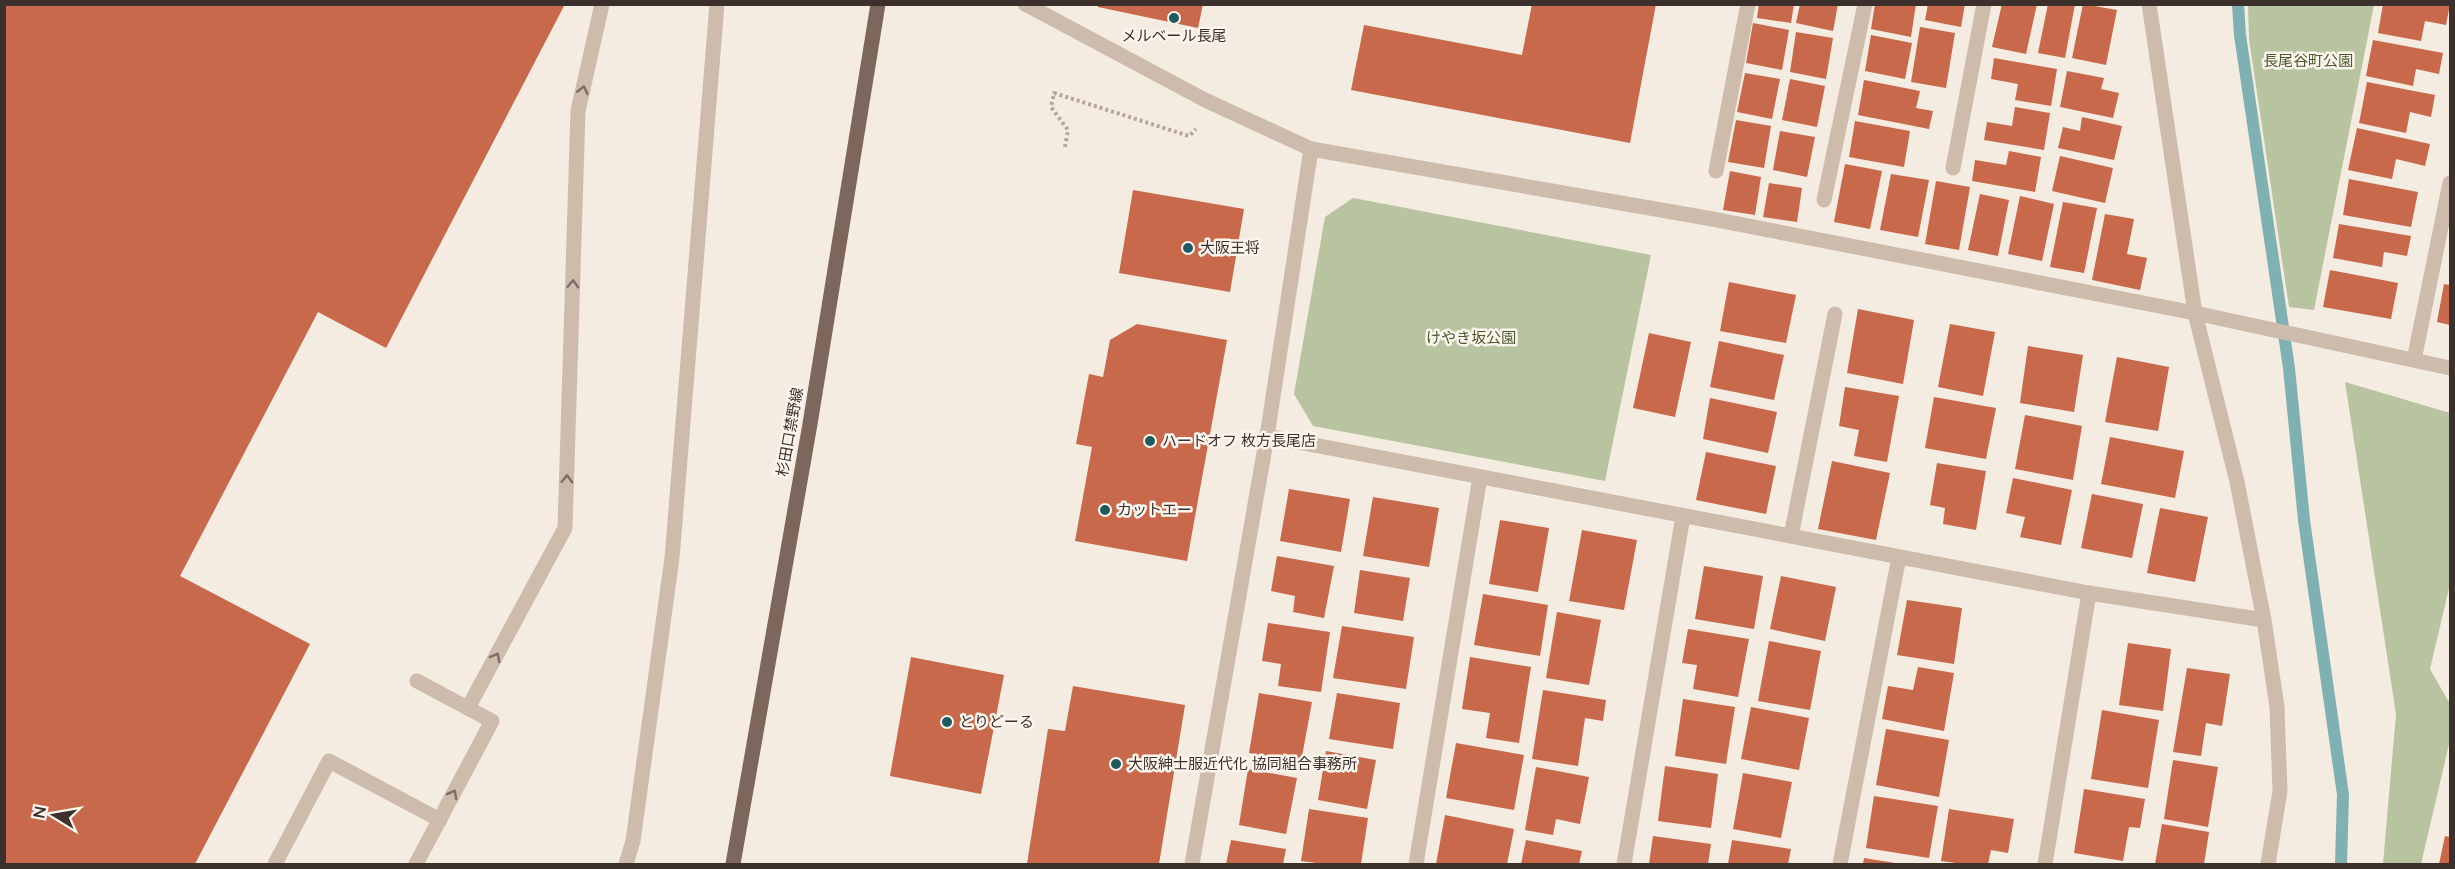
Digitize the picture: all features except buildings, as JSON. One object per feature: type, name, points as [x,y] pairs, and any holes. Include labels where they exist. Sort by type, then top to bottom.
[{"type":"main road","name":"杉田口禁野線","points":[[733,864],[808,435],[877,8]]},
{"type":"street","points":[[468,708],[566,528],[578,111],[602,4]]},
{"type":"street","points":[[626,864],[633,841],[672,558],[717,4]]},
{"type":"street","points":[[1024,4],[1205,100],[1311,149],[1707,218],[2195,313],[2451,368]]},
{"type":"street","points":[[1716,171],[1748,4]]},
{"type":"street","points":[[1824,200],[1865,4]]},
{"type":"street","points":[[1953,168],[1984,4]]},
{"type":"street","points":[[2150,4],[2195,313],[2237,482],[2264,620],[2277,707],[2280,791],[2268,864]]},
{"type":"street","points":[[1192,864],[1267,436],[1311,149]]},
{"type":"street","points":[[2414,360],[2451,183]]},
{"type":"street","points":[[1791,536],[1835,314]]},
{"type":"street","points":[[1267,436],[2089,593],[2264,620]]},
{"type":"street","points":[[1416,864],[1480,477]]},
{"type":"street","points":[[1624,864],[1683,516]]},
{"type":"street","points":[[1840,864],[1899,557]]},
{"type":"street","points":[[2045,864],[2089,593]]},
{"type":"street","points":[[416,864],[492,721],[417,681]]},
{"type":"street","points":[[275,864],[329,761],[440,820]]},
{"type":"path","points":[[1065,147],[1068,130],[1051,107],[1054,93],[1189,136]]},
{"type":"green space","name":"長尾谷町公園","points":[[2248,5],[2374,5],[2314,310],[2289,307],[2249,39]]},
{"type":"green space","name":"けやき坂公園","points":[[1353,198],[1651,255],[1605,481],[1313,426],[1294,394],[1325,217]]},
{"type":"green space","points":[[2345,382],[2450,413],[2450,584],[2430,669],[2450,704],[2450,740],[2421,864],[2383,864],[2396,714]]},
{"type":"waterway","points":[[2238,4],[2240,35],[2289,368],[2304,520],[2343,795],[2341,864]]},
{"type":"place","name":"メルベール長尾","points":[[1174,18]]},
{"type":"place","name":"大阪王将","points":[[1188,248]]},
{"type":"place","name":"ハードオフ 枚方長尾店","points":[[1150,441]]},
{"type":"place","name":"カットエー","points":[[1105,510]]},
{"type":"place","name":"とりどーる","points":[[947,722]]},
{"type":"place","name":"大阪紳士服近代化 協同組合事務所","points":[[1116,764]]}]
